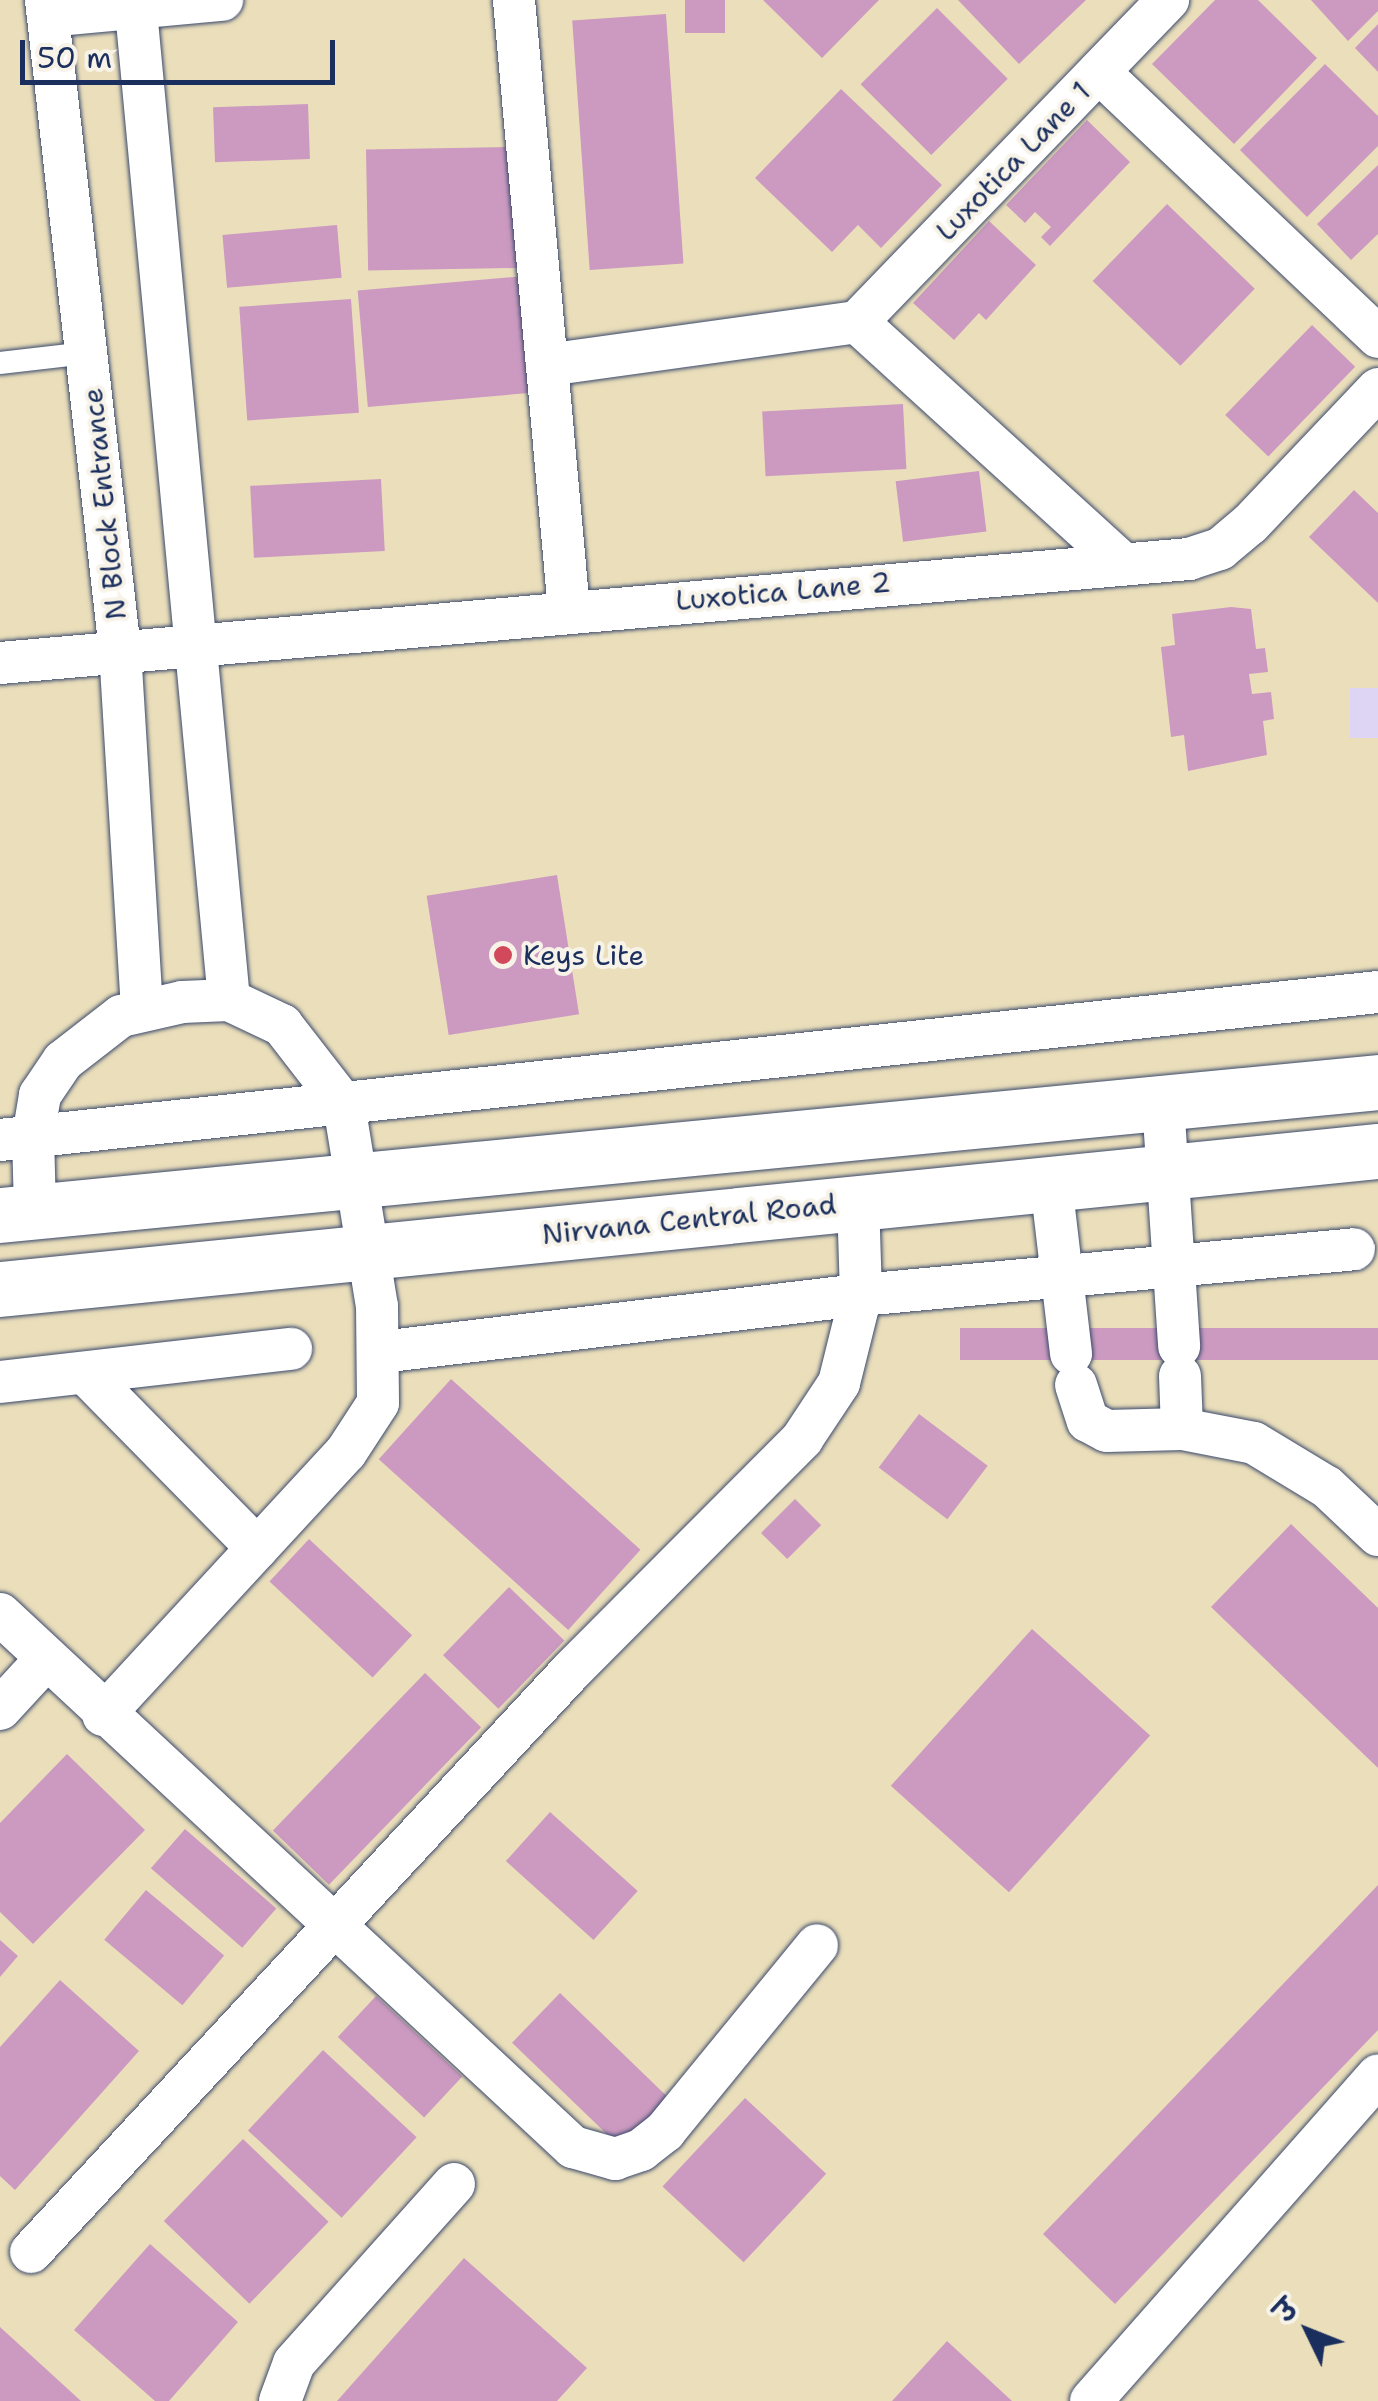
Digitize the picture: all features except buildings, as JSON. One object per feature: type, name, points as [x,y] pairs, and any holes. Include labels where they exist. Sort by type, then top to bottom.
[{"type":"main road","points":[[18,1213],[1378,1082]]},
{"type":"main road","name":"Nirvana Central Road","points":[[0,1289],[1378,1151]]},
{"type":"street","points":[[47,8],[222,0]]},
{"type":"street","points":[[514,0],[570,610]]},
{"type":"street","name":"Luxotica Lane 1","points":[[858,322],[1168,0]]},
{"type":"street","points":[[136,4],[229,1000]]},
{"type":"street","name":"N Block Entrance","points":[[47,8],[120,650],[142,1009]]},
{"type":"street","points":[[1099,72],[1378,337]]},
{"type":"street","points":[[547,365],[858,322],[1119,560]]},
{"type":"street","name":"Luxotica Lane 2","points":[[0,663],[1119,560],[1189,559],[1220,549],[1378,390]]},
{"type":"street","points":[[16,1138],[1378,992]]},
{"type":"street","points":[[18,1213],[16,1138],[40,1095],[63,1061],[121,1016],[142,1009],[229,1000],[282,1025],[344,1105],[382,1352],[378,1404],[346,1452],[103,1715]]},
{"type":"street","points":[[1163,1103],[1182,1430]]},
{"type":"street","points":[[1051,1183],[1074,1370],[1088,1421],[1106,1431],[1182,1430],[1254,1443],[1294,1464],[1378,1534]]},
{"type":"street","points":[[31,2252],[572,1670],[802,1439],[840,1383],[861,1295],[858,1202]]},
{"type":"street","points":[[382,1352],[861,1295],[1063,1280],[1354,1249]]},
{"type":"street","points":[[0,1382],[291,1350]]},
{"type":"street","points":[[87,1375],[257,1548]]},
{"type":"street","points":[[0,1614],[103,1715],[573,2147],[615,2159],[641,2150],[664,2131],[817,1945]]},
{"type":"street","points":[[0,1709],[48,1658]]},
{"type":"street","points":[[1091,2401],[1378,2075]]},
{"type":"street","points":[[280,2401],[294,2363],[454,2184]]},
{"type":"lane","points":[[0,363],[86,354]]},
{"type":"shaded area","points":[[1350,688],[1378,688],[1378,738],[1350,738]]},
{"type":"place","name":"Keys Lite","points":[[503,955]]}]
